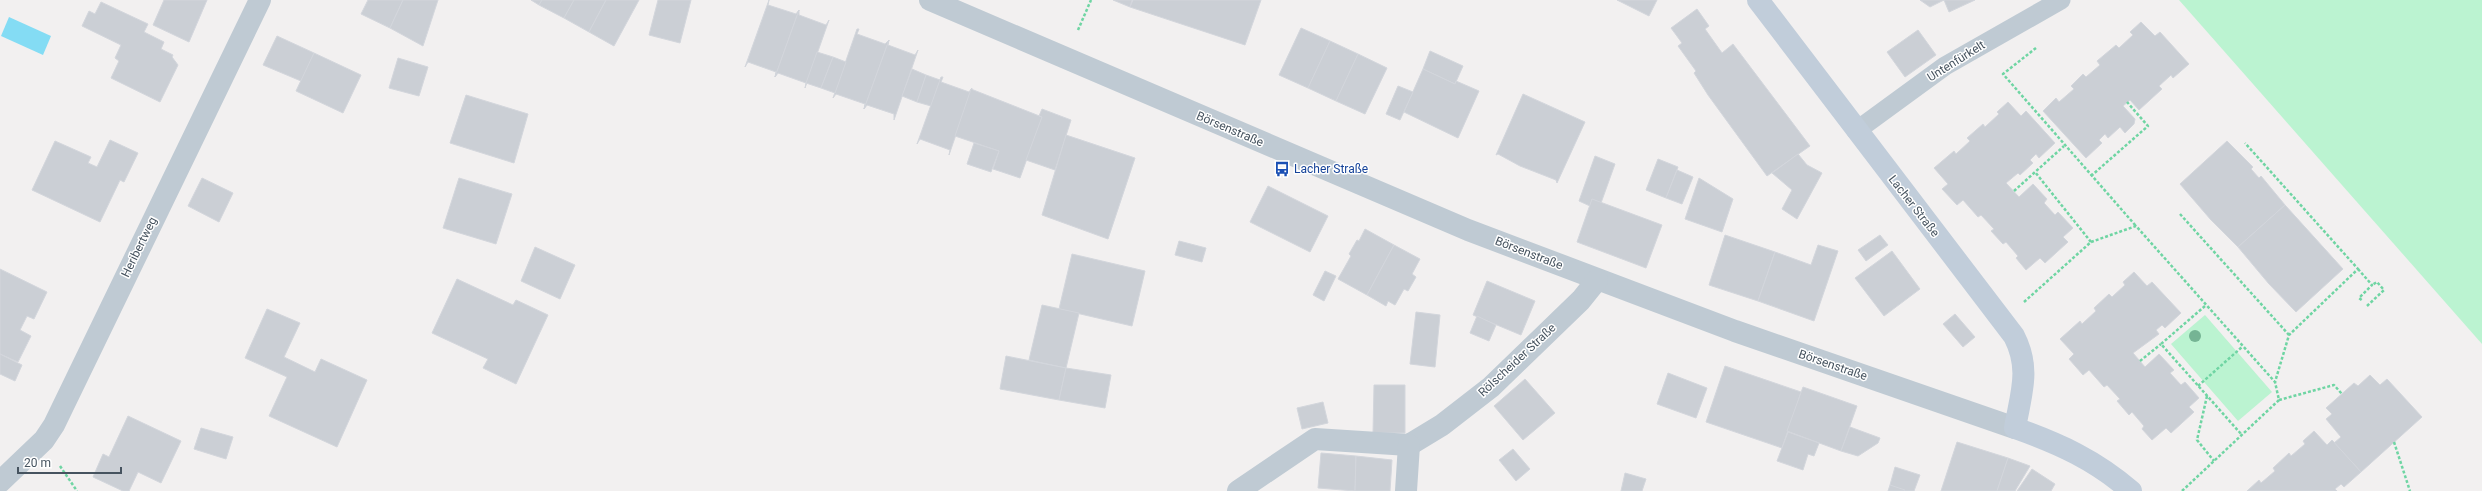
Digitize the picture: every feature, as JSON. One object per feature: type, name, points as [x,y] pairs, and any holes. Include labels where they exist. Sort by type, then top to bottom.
[{"type":"street","name":"Heribertweg","points":[[0,482],[44,440],[54,426],[260,0]]},
{"type":"street","name":"Börsenstraße","points":[[930,0],[1461,227],[1597,280],[1735,331],[2060,444],[2093,461],[2131,491]]},
{"type":"street","name":"Lacher Straße","points":[[1758,0],[1856,131],[2014,336],[2023,355],[2023,380],[2015,428]]},
{"type":"street","name":"Rölscheider Straße","points":[[1409,445],[1442,425],[1491,387],[1581,300],[1597,280]]},
{"type":"street","points":[[1238,491],[1315,439],[1409,445],[1406,491]]},
{"type":"lane","name":"Untenfürkelt","points":[[1856,131],[1944,66],[2061,0]]},
{"type":"path","points":[[2041,11],[2054,35],[2002,74],[2205,306],[2275,382]]},
{"type":"path","points":[[2091,176],[2148,126],[2127,102]]},
{"type":"path","points":[[2245,143],[2372,285]]},
{"type":"path","points":[[2014,191],[2064,146]]},
{"type":"path","points":[[2035,172],[2091,242]]},
{"type":"path","points":[[2180,214],[2289,335]]},
{"type":"path","points":[[2003,322],[2091,242],[2136,226]]},
{"type":"path","points":[[2279,400],[2275,382],[2289,335],[2358,269]]},
{"type":"path","points":[[2363,301],[2359,298],[2376,282],[2384,290],[2367,306]]},
{"type":"path","points":[[2140,361],[2205,306]]},
{"type":"path","points":[[2161,344],[2242,436]]},
{"type":"path","points":[[2198,386],[2242,347]]},
{"type":"path","points":[[2182,491],[2279,400],[2334,385],[2342,394]]},
{"type":"path","points":[[2207,396],[2197,440],[2214,461]]},
{"type":"path","points":[[2394,442],[2410,491]]},
{"type":"green space","points":[[2179,0],[2482,0],[2482,344]]},
{"type":"green space","points":[[2205,315],[2272,392],[2238,421],[2171,344]]},
{"type":"water","points":[[9,17],[51,36],[43,55],[1,36]]},
{"type":"building","points":[[164,0],[207,0],[189,42],[153,25]]},
{"type":"building","points":[[368,0],[403,0],[390,28],[361,14]]},
{"type":"building","points":[[403,0],[438,0],[423,46],[390,28]]},
{"type":"building","points":[[531,0],[542,0],[539,5]]},
{"type":"building","points":[[542,0],[574,0],[564,18],[539,5]]},
{"type":"building","points":[[574,0],[606,0],[589,32],[564,18]]},
{"type":"building","points":[[606,0],[639,0],[614,46],[589,32]]},
{"type":"building","points":[[658,0],[691,0],[680,43],[649,35]]},
{"type":"building","points":[[769,0],[768,5],[796,14],[799,10],[775,77],[776,72],[748,62],[745,67]]},
{"type":"building","points":[[1113,0],[1132,0],[1130,7]]},
{"type":"building","points":[[1133,0],[1261,0],[1245,45],[1130,7]]},
{"type":"building","points":[[1617,0],[1657,0],[1649,16]]},
{"type":"building","points":[[1920,0],[1944,0],[1930,7]]},
{"type":"building","points":[[1944,0],[1975,0],[1949,12]]},
{"type":"building","points":[[101,2],[148,24],[144,32],[164,42],[161,49],[173,55],[172,57],[178,65],[160,102],[111,78],[119,61],[115,58],[121,45],[82,26],[89,11],[95,14]]},
{"type":"building","points":[[1697,9],[1709,26],[1705,29],[1722,53],[1733,44],[1810,146],[1767,176],[1708,95],[1694,73],[1696,71],[1678,46],[1682,43],[1671,28]]},
{"type":"building","points":[[799,10],[799,15],[826,25],[829,20],[805,88],[806,83],[778,73],[775,77]]},
{"type":"building","points":[[2141,22],[2155,36],[2160,32],[2189,64],[2173,78],[2171,75],[2159,86],[2162,89],[2139,110],[2130,100],[2123,106],[2135,119],[2134,124],[2125,133],[2120,127],[2108,138],[2105,134],[2099,140],[2102,143],[2086,158],[2043,111],[2056,98],[2059,102],[2074,89],[2071,86],[2083,74],[2086,77],[2100,65],[2097,61],[2116,45],[2119,48],[2133,35],[2130,32]]},
{"type":"building","points":[[1301,28],[1330,41],[1308,88],[1279,75]]},
{"type":"building","points":[[857,29],[859,29],[857,34],[885,44],[889,40],[864,109],[865,104],[836,94],[833,98]]},
{"type":"building","points":[[1918,30],[1936,55],[1905,77],[1887,52]]},
{"type":"building","points":[[277,36],[314,53],[301,81],[263,65]]},
{"type":"building","points":[[889,40],[888,45],[915,55],[918,50],[894,120],[894,114],[867,105],[864,109]]},
{"type":"building","points":[[1330,41],[1358,54],[1336,101],[1308,88]]},
{"type":"building","points":[[1430,51],[1463,66],[1455,84],[1423,69]]},
{"type":"building","points":[[817,52],[833,57],[821,88],[806,83]]},
{"type":"building","points":[[314,53],[361,75],[343,113],[296,91]]},
{"type":"building","points":[[1358,54],[1387,68],[1365,114],[1336,101]]},
{"type":"building","points":[[833,57],[846,62],[835,93],[821,88]]},
{"type":"building","points":[[398,58],[428,67],[419,96],[389,88]]},
{"type":"building","points":[[912,69],[926,75],[917,102],[902,96]]},
{"type":"building","points":[[1423,69],[1455,84],[1456,81],[1479,91],[1458,138],[1404,112]]},
{"type":"building","points":[[926,75],[940,80],[931,106],[917,102]]},
{"type":"building","points":[[941,77],[943,77],[941,82],[969,92],[972,88],[949,155],[950,150],[920,139],[917,144]]},
{"type":"building","points":[[1398,86],[1413,92],[1400,120],[1386,114]]},
{"type":"building","points":[[971,89],[1042,117],[1020,178],[993,169],[999,151],[955,136]]},
{"type":"building","points":[[1523,94],[1585,122],[1557,183],[1556,180],[1520,166],[1498,154],[1496,155]]},
{"type":"building","points":[[466,95],[528,114],[514,163],[450,143]]},
{"type":"building","points":[[2008,102],[2021,116],[2026,111],[2055,143],[2039,158],[2036,154],[2030,160],[2033,163],[2020,175],[2018,173],[2006,183],[2019,197],[2033,184],[2047,199],[2044,203],[2055,215],[2058,212],[2073,228],[2063,237],[2068,242],[2045,263],[2040,258],[2026,270],[2016,258],[2018,256],[2006,242],[2003,244],[1991,231],[1994,229],[1981,215],[1978,217],[1963,200],[1957,205],[1942,189],[1948,184],[1934,168],[1954,151],[1956,154],[1970,141],[1967,138],[1983,124],[1985,127],[1999,114],[1997,112]]},
{"type":"building","points":[[1042,109],[1071,120],[1055,170],[1026,160],[1042,117],[1039,116]]},
{"type":"building","points":[[1066,135],[1135,158],[1108,239],[1042,215]]},
{"type":"building","points":[[110,140],[138,153],[124,182],[120,180],[100,222],[32,190],[55,141],[91,157],[88,163],[97,167]]},
{"type":"building","points":[[2227,141],[2253,167],[2251,169],[2259,178],[2261,176],[2285,205],[2238,247],[2211,220],[2180,184]]},
{"type":"building","points":[[974,143],[999,151],[991,172],[967,164]]},
{"type":"building","points":[[1798,154],[1807,165],[1822,173],[1797,219],[1782,209],[1792,190],[1772,173]]},
{"type":"building","points":[[1595,156],[1615,164],[1601,203],[1592,199],[1590,206],[1579,201]]},
{"type":"building","points":[[1658,159],[1678,167],[1666,198],[1646,190]]},
{"type":"building","points":[[1677,170],[1693,177],[1682,204],[1666,198]]},
{"type":"building","points":[[202,178],[233,193],[219,222],[188,206]]},
{"type":"building","points":[[459,178],[512,194],[496,244],[443,228]]},
{"type":"building","points":[[1699,178],[1733,199],[1722,232],[1685,219]]},
{"type":"building","points":[[1268,186],[1328,216],[1310,252],[1250,222]]},
{"type":"building","points":[[1592,199],[1662,225],[1646,268],[1577,242]]},
{"type":"building","points":[[2285,205],[2343,269],[2296,312],[2269,284],[2238,247]]},
{"type":"building","points":[[1365,229],[1394,245],[1367,295],[1338,279],[1351,256],[1349,254],[1357,240],[1359,241]]},
{"type":"building","points":[[1725,235],[1775,252],[1758,301],[1709,285]]},
{"type":"building","points":[[1880,235],[1888,245],[1866,261],[1858,250]]},
{"type":"building","points":[[1179,241],[1206,248],[1202,262],[1175,255]]},
{"type":"building","points":[[1394,245],[1420,259],[1412,274],[1416,277],[1408,291],[1404,289],[1395,305],[1388,301],[1386,306],[1367,295]]},
{"type":"building","points":[[1818,245],[1838,251],[1814,321],[1758,301],[1775,252],[1811,265]]},
{"type":"building","points":[[535,247],[575,265],[560,299],[521,281]]},
{"type":"building","points":[[1892,251],[1920,289],[1884,316],[1855,278]]},
{"type":"building","points":[[1072,254],[1145,271],[1132,326],[1059,309]]},
{"type":"building","points":[[0,269],[47,292],[34,319],[27,316],[20,330],[31,336],[18,362],[0,354]]},
{"type":"building","points":[[1325,271],[1336,276],[1324,301],[1313,295]]},
{"type":"building","points":[[2134,272],[2147,286],[2152,282],[2181,313],[2165,328],[2162,325],[2156,330],[2159,334],[2133,353],[2145,367],[2159,354],[2174,370],[2170,373],[2181,385],[2185,382],[2199,398],[2189,407],[2194,412],[2171,433],[2166,428],[2152,440],[2142,429],[2144,426],[2132,412],[2129,415],[2117,401],[2120,399],[2107,385],[2104,387],[2089,370],[2083,375],[2069,359],[2074,354],[2060,339],[2080,321],[2082,324],[2096,311],[2094,308],[2109,294],[2112,297],[2125,285],[2123,282]]},
{"type":"building","points":[[457,279],[513,305],[516,300],[548,315],[516,384],[483,368],[488,359],[432,333]]},
{"type":"building","points":[[1487,281],[1535,301],[1521,335],[1473,315]]},
{"type":"building","points":[[1042,305],[1079,313],[1066,368],[1029,360]]},
{"type":"building","points":[[267,309],[300,323],[284,357],[315,372],[321,359],[367,380],[337,447],[269,416],[287,377],[245,358]]},
{"type":"building","points":[[1416,312],[1440,315],[1435,367],[1410,364]]},
{"type":"building","points":[[1955,314],[1975,337],[1963,347],[1943,324]]},
{"type":"building","points":[[1477,316],[1496,325],[1489,341],[1470,333]]},
{"type":"building","points":[[0,354],[22,365],[15,381],[0,374]]},
{"type":"building","points":[[1006,356],[1066,368],[1059,400],[1000,389]]},
{"type":"building","points":[[1725,366],[1801,392],[1782,448],[1706,422]]},
{"type":"building","points":[[1066,368],[1111,375],[1105,408],[1059,400]]},
{"type":"building","points":[[1668,373],[1707,388],[1696,418],[1657,404]]},
{"type":"building","points":[[2370,375],[2380,385],[2387,379],[2422,417],[2361,472],[2334,443],[2341,437],[2326,419],[2332,414],[2326,408],[2354,383],[2358,386]]},
{"type":"building","points":[[1525,379],[1555,413],[1523,440],[1494,406]]},
{"type":"building","points":[[1374,385],[1405,385],[1405,433],[1373,433]]},
{"type":"building","points":[[1803,387],[1857,406],[1841,451],[1787,431]]},
{"type":"building","points":[[1323,402],[1328,423],[1302,429],[1297,408]]},
{"type":"building","points":[[128,416],[181,441],[161,483],[138,472],[129,491],[123,491],[93,477],[103,454],[109,457]]},
{"type":"building","points":[[1850,427],[1880,438],[1878,443],[1858,456],[1841,451]]},
{"type":"building","points":[[201,428],[233,437],[226,459],[194,449]]},
{"type":"building","points":[[2314,431],[2327,445],[2332,440],[2361,472],[2344,487],[2341,484],[2335,489],[2337,491],[2247,491],[2259,480],[2261,483],[2275,471],[2273,468],[2289,453],[2291,456],[2305,444],[2303,441]]},
{"type":"building","points":[[1788,432],[1819,443],[1814,456],[1808,454],[1803,470],[1777,461]]},
{"type":"building","points":[[1957,442],[2008,458],[1997,491],[1941,491]]},
{"type":"building","points":[[1513,449],[1530,469],[1516,481],[1499,460]]},
{"type":"building","points":[[1321,453],[1356,456],[1355,491],[1318,488]]},
{"type":"building","points":[[1356,456],[1392,460],[1390,491],[1355,491]]},
{"type":"building","points":[[2008,458],[2030,466],[2015,491],[1997,491]]},
{"type":"building","points":[[1895,467],[1920,475],[1914,491],[1904,491],[1890,485]]},
{"type":"building","points":[[2032,469],[2055,484],[2051,491],[2017,491]]},
{"type":"building","points":[[1625,473],[1646,479],[1642,491],[1621,491]]},
{"type":"building","points":[[1890,485],[1905,490],[1888,491]]},
{"type":"place","name":"Lacher Straße","points":[[1282,169]]}]
